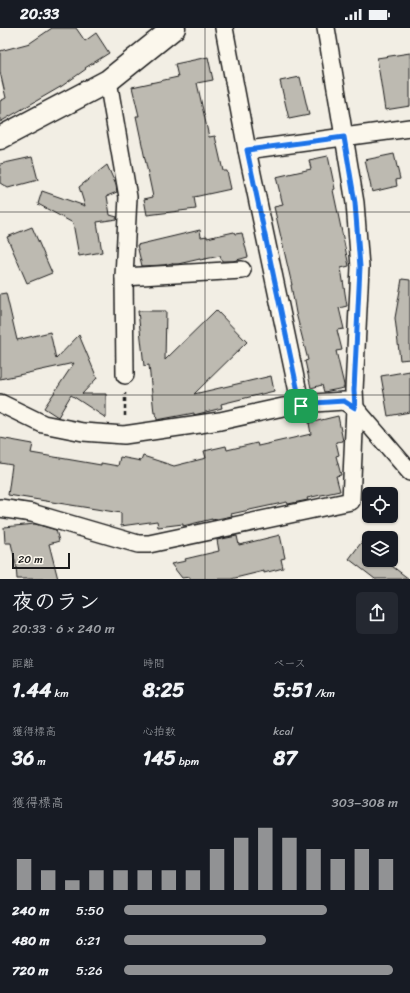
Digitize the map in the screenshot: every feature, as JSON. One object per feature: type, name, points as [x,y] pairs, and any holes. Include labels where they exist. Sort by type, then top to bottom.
[{"type":"street","points":[[0,138],[108,81],[174,28]]},
{"type":"street","points":[[224,28],[247,150],[301,406]]},
{"type":"street","points":[[0,508],[32,513],[138,544],[149,544],[351,501],[355,408],[354,390],[360,267],[355,203],[326,28]]},
{"type":"street","points":[[108,81],[128,197],[124,277],[125,375]]},
{"type":"street","points":[[247,150],[410,128]]},
{"type":"street","points":[[124,277],[242,270]]},
{"type":"street","points":[[0,403],[43,424],[83,432],[124,436],[220,421],[283,407],[344,401],[355,408],[410,472]]},
{"type":"path","points":[[124,436],[125,375]]},
{"type":"building","points":[[52,28],[76,28],[85,41],[96,33],[109,53],[85,68],[86,69],[62,86],[0,122],[0,101],[6,98],[0,72],[0,51],[30,43]]},
{"type":"building","points":[[410,53],[410,106],[385,110],[377,58]]},
{"type":"building","points":[[208,57],[213,80],[197,83],[209,137],[215,136],[223,171],[227,171],[231,189],[194,197],[196,209],[147,215],[144,199],[153,197],[136,116],[139,116],[132,87],[178,77],[175,64]]},
{"type":"building","points":[[300,77],[309,115],[289,119],[280,81]]},
{"type":"building","points":[[394,154],[400,179],[396,180],[397,186],[372,192],[365,160]]},
{"type":"building","points":[[328,156],[335,189],[333,190],[349,266],[341,268],[347,306],[339,308],[344,329],[337,330],[342,350],[336,351],[344,388],[324,392],[322,385],[311,388],[305,361],[308,360],[296,313],[292,285],[274,207],[283,205],[276,177],[311,169],[309,160]]},
{"type":"building","points":[[32,157],[38,180],[8,188],[0,183],[0,164]]},
{"type":"building","points":[[107,165],[116,185],[117,192],[107,196],[110,215],[117,217],[117,219],[97,222],[102,252],[79,256],[73,223],[38,204],[42,191],[85,206],[79,187]]},
{"type":"building","points":[[32,227],[52,273],[27,283],[7,237]]},
{"type":"building","points":[[200,230],[201,237],[207,236],[207,238],[234,232],[235,234],[242,233],[248,257],[233,261],[222,261],[220,256],[178,264],[172,263],[142,266],[137,245]]},
{"type":"building","points":[[402,279],[410,280],[410,359],[400,360],[395,318]]},
{"type":"building","points":[[6,293],[17,340],[50,332],[56,359],[79,335],[97,378],[82,394],[106,394],[106,418],[71,395],[58,417],[44,408],[74,363],[0,379],[0,294]]},
{"type":"building","points":[[216,310],[247,342],[194,394],[271,376],[274,391],[221,404],[222,408],[194,415],[194,413],[157,420],[156,413],[154,413],[149,365],[144,366],[138,311],[166,311],[165,360]]},
{"type":"building","points":[[410,371],[410,412],[388,416],[381,376]]},
{"type":"building","points":[[338,416],[343,441],[336,442],[339,455],[336,456],[341,475],[336,476],[340,491],[307,498],[308,500],[288,504],[287,502],[231,514],[232,516],[183,526],[183,524],[158,527],[157,521],[121,526],[121,513],[8,495],[12,465],[0,463],[0,438],[33,444],[31,453],[101,465],[101,463],[118,466],[120,457],[141,461],[143,456],[174,466],[206,458],[204,451],[226,446],[227,450],[257,443],[258,446],[311,434],[309,423]]},
{"type":"building","points":[[35,524],[56,530],[59,541],[49,544],[58,579],[17,579],[16,565],[11,543],[5,543],[4,527]]},
{"type":"building","points":[[280,535],[285,558],[281,559],[283,568],[231,579],[190,579],[190,577],[182,578],[171,564],[219,551],[217,540],[237,536],[239,545]]},
{"type":"building","points":[[362,541],[362,567],[393,567],[409,579],[375,579],[349,559]]},
{"type":"route","points":[[344,137],[355,203],[360,267],[354,390],[355,408],[344,401],[314,403],[301,406],[247,150],[344,137]]}]
